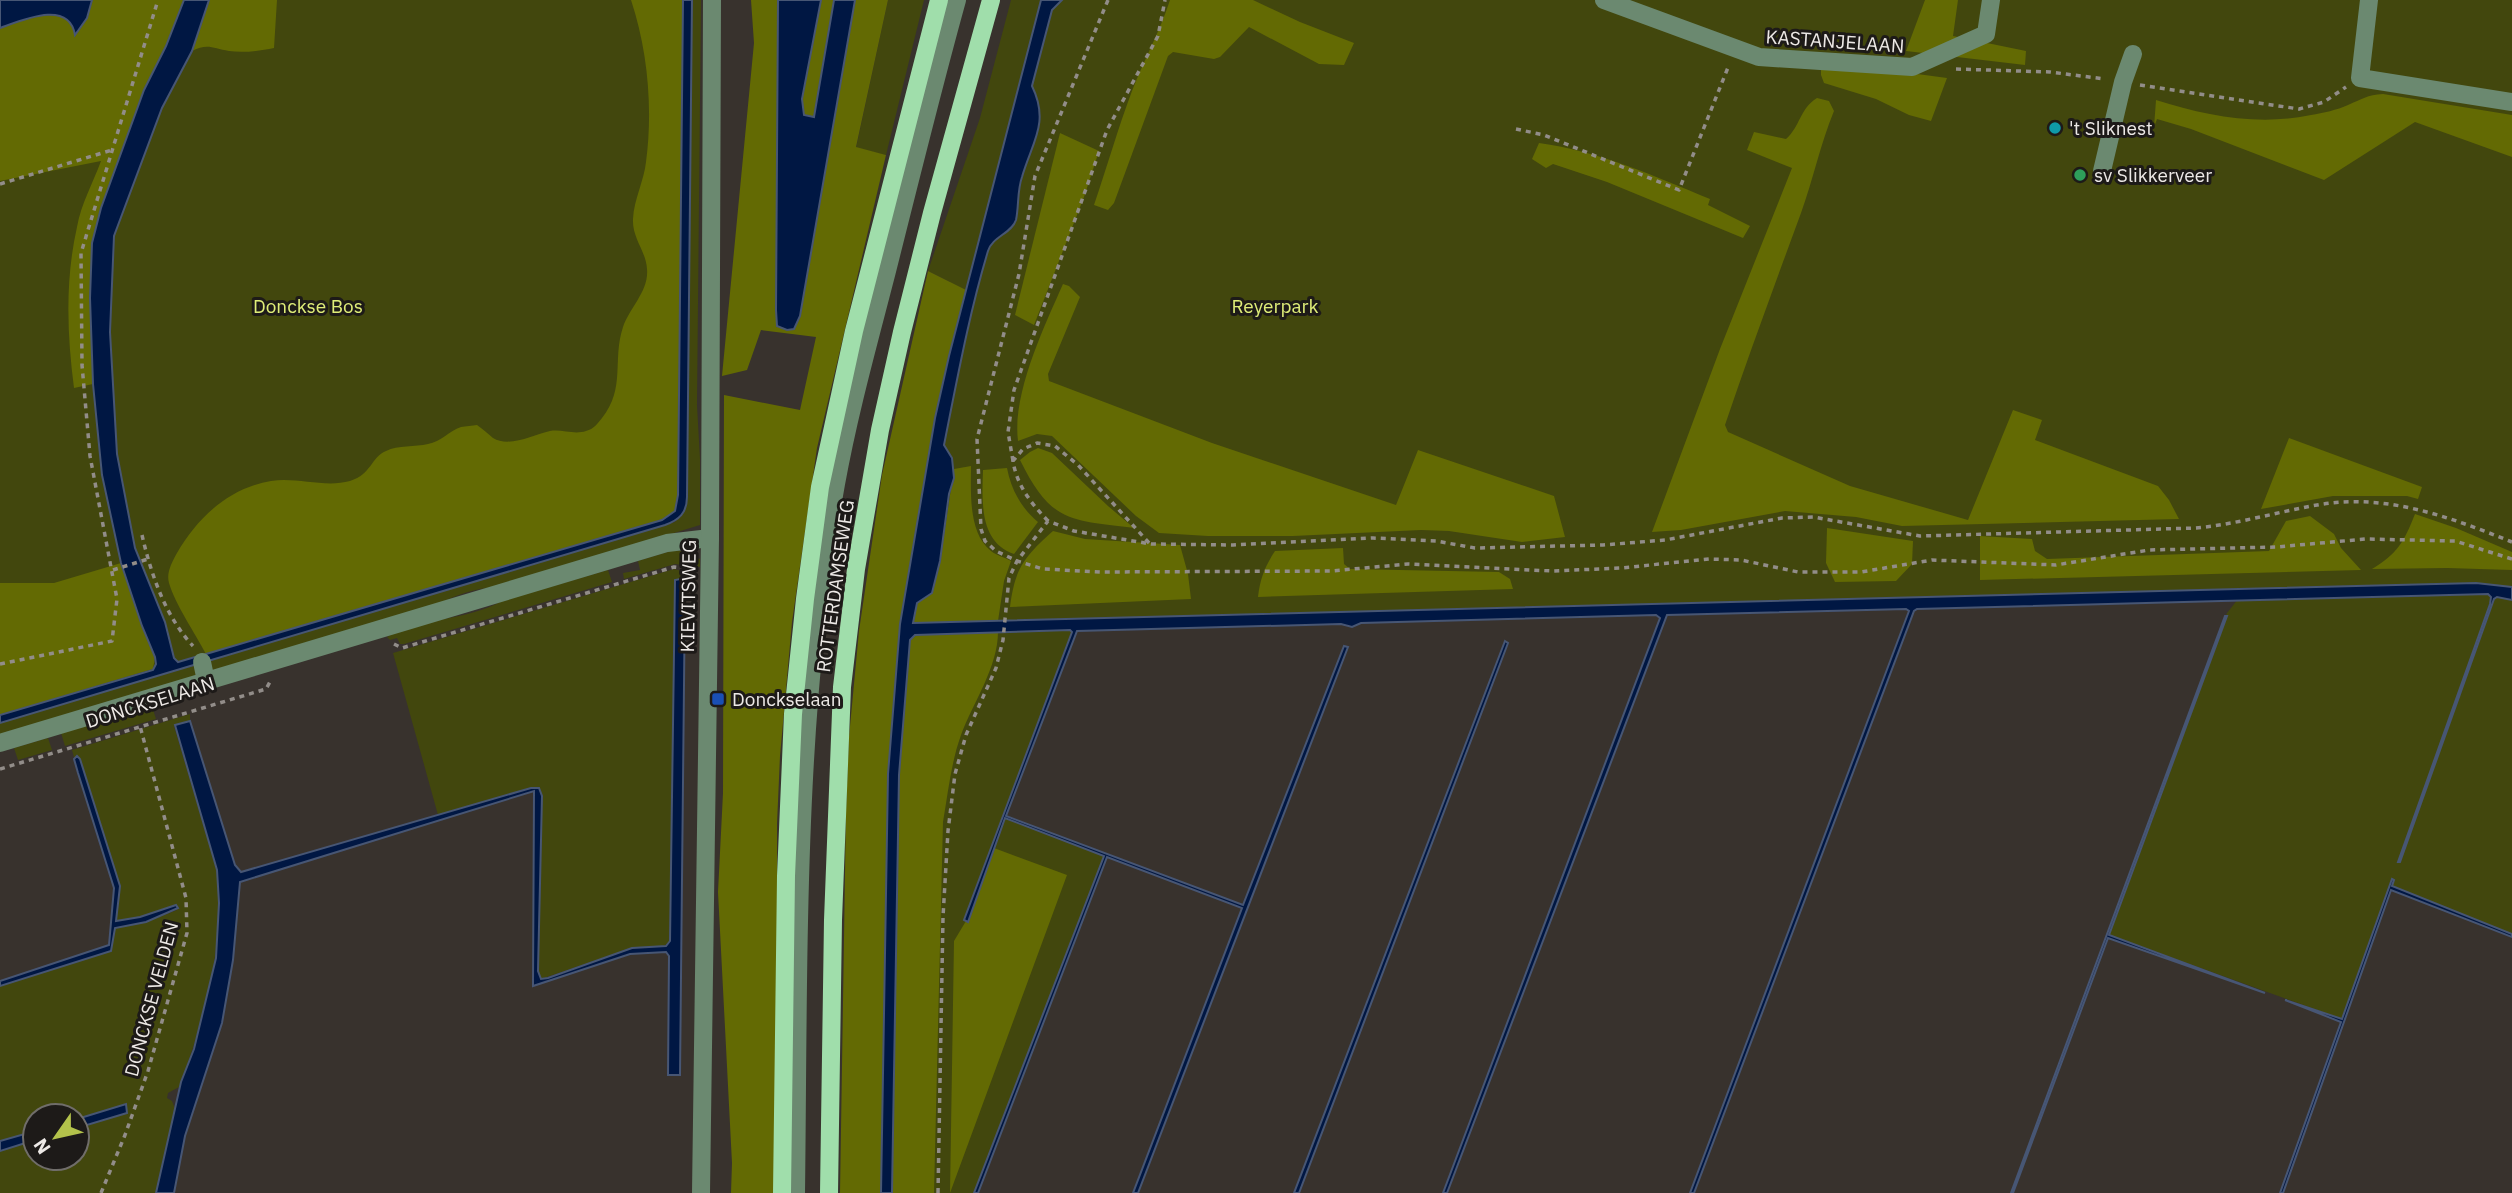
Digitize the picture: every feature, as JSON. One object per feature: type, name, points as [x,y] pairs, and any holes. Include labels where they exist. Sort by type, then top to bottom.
[{"type":"main road","name":"ROTTERDAMSEWEG","points":[[782,1193],[786,876],[793,714],[806,587],[820,486],[851,344],[939,0]]},
{"type":"main road","name":"ROTTERDAMSEWEG","points":[[829,1193],[832,920],[842,687],[856,569],[880,430],[902,332],[990,0]]},
{"type":"street","name":"KIEVITSWEG","points":[[701,1193],[710,538],[712,0]]},
{"type":"street","name":"ROTTERDAMSEWEG","points":[[796,1193],[800,870],[806,723],[818,616],[836,483],[868,344],[957,0]]},
{"type":"street","name":"KASTANJELAAN","points":[[1604,0],[1759,57],[1912,67],[1986,34],[1991,0]]},
{"type":"street","points":[[2369,0],[2360,78],[2512,102]]},
{"type":"street","points":[[2102,172],[2123,82],[2133,54]]},
{"type":"street","name":"DONCKSELAAN","points":[[0,743],[667,543],[710,538]]},
{"type":"street","points":[[202,662],[206,681]]},
{"type":"path","points":[[0,664],[112,641],[117,599],[90,456],[82,365],[81,253],[158,0]]},
{"type":"path","points":[[1108,0],[1035,176],[1019,274],[977,439],[981,529],[985,541],[996,551],[1017,561],[1043,569],[1101,572],[1331,571],[1408,564],[1552,571],[1621,568],[1709,559],[1741,560],[1798,572],[1861,572],[1932,560],[2056,565],[2149,550],[2276,547],[2366,538],[2455,541],[2512,559]]},
{"type":"path","points":[[1165,0],[1158,36],[1107,130],[1014,390],[1008,432],[1015,475],[1029,500],[1048,521],[1074,531],[1151,544],[1233,545],[1373,538],[1436,541],[1475,548],[1603,545],[1665,540],[1782,518],[1813,517],[1920,536],[2141,530],[2231,525],[2326,504],[2366,502],[2402,505],[2455,519],[2512,542]]},
{"type":"path","points":[[1516,129],[1544,135],[1679,190],[1735,50]]},
{"type":"path","points":[[0,184],[112,150]]},
{"type":"path","points":[[1013,461],[1023,449],[1037,443],[1055,446],[1078,465],[1151,544]]},
{"type":"path","points":[[938,1193],[943,917],[948,831],[955,774],[966,735],[996,668],[1003,640],[1009,578],[1017,561],[1048,521]]},
{"type":"path","points":[[142,535],[145,559],[166,607],[179,632],[195,649],[202,662]]},
{"type":"path","points":[[113,570],[145,559]]},
{"type":"path","points":[[391,642],[402,648],[674,567],[709,570]]},
{"type":"path","name":"DONCKSELAAN","points":[[0,769],[267,689],[273,676]]},
{"type":"path","name":"DONCKSE VELDEN","points":[[100,1193],[148,1071],[187,933],[186,898],[140,726]]},
{"type":"green space","name":"Donckse Bos","points":[[0,0],[669,0],[662,520],[0,715]]},
{"type":"green space","points":[[692,0],[701,0],[697,405],[700,525],[498,587],[465,593],[435,606],[213,672],[208,661],[675,522],[687,505]]},
{"type":"green space","points":[[888,0],[924,0],[886,155],[856,148]]},
{"type":"green space","name":"Reyerpark","points":[[1011,0],[2512,0],[2512,592],[1994,599],[1058,620],[1072,632],[997,832],[1000,833],[1005,818],[1105,856],[974,1193],[890,1193],[862,840],[950,282],[928,271],[980,118]]},
{"type":"green space","points":[[671,551],[681,551],[700,559],[700,567],[675,564],[624,579],[623,573],[640,570],[638,561]]},
{"type":"green space","points":[[674,569],[682,571],[680,579],[675,580],[670,941],[664,946],[632,948],[541,979],[538,971],[542,796],[531,788],[438,815],[393,653]]},
{"type":"green space","points":[[608,570],[612,582],[404,644],[400,644],[397,638],[390,640],[387,637],[415,626],[474,612],[502,601]]},
{"type":"green space","points":[[2488,594],[2491,597],[2490,604],[2398,862],[2494,599],[2497,597],[2512,600],[2512,934],[2392,886],[2392,879],[2342,1019],[2109,935],[2227,613],[2238,599]]},
{"type":"green space","points":[[197,664],[199,670],[195,677],[0,736],[0,723]]},
{"type":"green space","points":[[152,706],[156,719],[65,746],[61,733]]},
{"type":"green space","points":[[190,714],[190,721],[174,726],[217,870],[218,924],[211,978],[198,1030],[179,1087],[168,1093],[167,1098],[172,1101],[175,1109],[156,1193],[0,1193],[0,1151],[21,1144],[21,1172],[91,1172],[91,1124],[127,1112],[126,1104],[91,1115],[91,1102],[21,1102],[21,1135],[0,1141],[0,986],[110,951],[114,928],[146,922],[177,910],[175,905],[140,917],[116,921],[120,886],[80,759],[74,757],[72,750]]},
{"type":"green space","points":[[48,738],[52,750],[18,760],[14,748]]},
{"type":"shaded area","points":[[92,0],[184,0],[166,46],[144,90],[101,208],[92,243],[90,298],[93,384],[74,388],[69,327],[70,267],[79,218],[101,161],[0,181],[0,28],[40,15],[60,13],[68,16],[74,24],[76,34]]},
{"type":"shaded area","points":[[209,0],[277,0],[274,48],[240,52],[206,47],[192,51]]},
{"type":"shaded area","points":[[631,0],[683,0],[678,495],[675,511],[662,520],[206,654],[176,600],[168,575],[175,556],[194,528],[216,506],[241,490],[271,481],[350,481],[363,474],[377,457],[386,451],[433,443],[461,427],[477,425],[493,438],[506,442],[550,431],[586,431],[602,418],[614,396],[623,327],[647,277],[646,262],[633,219],[646,162],[648,80],[642,39]]},
{"type":"shaded area","points":[[751,0],[778,0],[776,310],[794,329],[800,316],[855,0],[888,0],[856,147],[886,155],[817,448],[792,622],[777,824],[777,1193],[731,1193],[732,1163],[718,892],[723,793],[724,395],[800,410],[816,337],[761,330],[747,370],[722,376],[754,43]]},
{"type":"shaded area","points":[[821,0],[834,0],[815,117],[804,115],[802,100]]},
{"type":"shaded area","points":[[1170,0],[1253,0],[1354,43],[1344,65],[1319,64],[1249,27],[1220,57],[1214,59],[1173,52],[1168,56],[1114,203],[1108,210],[1094,205],[1132,91]]},
{"type":"shaded area","points":[[1925,0],[1958,0],[1953,36],[2026,51],[2025,65],[1906,51]]},
{"type":"shaded area","points":[[1821,61],[1947,78],[1931,121],[1909,115],[1876,99],[1824,83]]},
{"type":"shaded area","points":[[2383,94],[2512,115],[2512,157],[2415,122],[2324,180],[2191,129],[2157,119],[2154,127],[2156,100],[2213,115],[2272,120],[2325,112],[2369,96]]},
{"type":"shaded area","points":[[1817,98],[1829,101],[1834,111],[1801,213],[1725,425],[1728,432],[1850,486],[1968,520],[2013,410],[2042,420],[2035,440],[2158,486],[2179,519],[1902,526],[1856,517],[1785,511],[1681,530],[1652,532],[1720,349],[1792,168],[1747,150],[1754,132],[1786,139],[1807,107]]},
{"type":"shaded area","points":[[1060,133],[1099,151],[1034,325],[1015,315]]},
{"type":"shaded area","points":[[1539,143],[1605,158],[1647,173],[1710,199],[1708,205],[1750,226],[1743,238],[1607,182],[1553,164],[1546,168],[1532,159]]},
{"type":"shaded area","points":[[928,271],[966,290],[935,418],[900,624],[888,774],[881,1193],[840,1193],[846,810],[849,737],[859,631],[882,475]]},
{"type":"shaded area","points":[[1063,284],[1080,297],[1048,374],[1049,381],[1212,443],[1396,505],[1418,450],[1554,496],[1565,537],[1522,542],[1449,531],[1421,530],[1293,536],[1159,533],[1136,516],[1052,436],[1037,434],[1018,441],[1020,403],[1031,361]]},
{"type":"shaded area","points":[[2289,438],[2422,487],[2418,499],[2407,496],[2333,496],[2261,509]]},
{"type":"shaded area","points":[[1038,448],[1052,453],[1134,528],[1078,520],[1053,507],[1031,481],[1020,460]]},
{"type":"shaded area","points":[[971,466],[972,512],[978,534],[991,551],[1011,561],[1004,581],[998,621],[912,623],[917,603],[932,592],[940,561],[954,469]]},
{"type":"shaded area","points":[[1007,468],[1018,498],[1038,522],[1014,554],[994,540],[985,519],[982,495],[983,470]]},
{"type":"shaded area","points":[[2415,514],[2512,552],[2512,570],[2372,569],[2399,546]]},
{"type":"shaded area","points":[[2310,516],[2334,534],[2341,548],[2361,570],[1980,580],[1980,536],[2032,539],[2035,551],[2047,559],[2269,551],[2286,521]]},
{"type":"shaded area","points":[[1827,528],[1913,541],[1912,564],[1896,581],[1835,582],[1826,563]]},
{"type":"shaded area","points":[[1053,531],[1085,539],[1180,545],[1191,599],[1010,607],[1022,564]]},
{"type":"shaded area","points":[[1343,548],[1344,564],[1350,569],[1499,572],[1510,579],[1513,589],[1258,597],[1268,562],[1275,551]]},
{"type":"shaded area","points":[[121,563],[155,657],[153,669],[0,715],[0,583],[54,583]]},
{"type":"shaded area","points":[[998,632],[994,658],[958,746],[943,822],[934,1193],[892,1193],[899,775],[910,640],[915,635]]},
{"type":"shaded area","points":[[994,848],[1067,875],[950,1193],[954,941],[968,921]]},
{"type":"water","points":[[0,0],[92,0],[87,18],[75,35],[71,24],[55,15],[33,17],[0,28]]},
{"type":"water","points":[[184,0],[209,0],[192,51],[162,108],[114,236],[110,332],[117,454],[135,548],[165,622],[174,658],[178,662],[195,657],[197,664],[0,723],[0,715],[153,670],[156,664],[121,563],[102,475],[93,384],[90,298],[92,243],[101,208],[144,90],[166,46]]},
{"type":"water","points":[[683,0],[692,0],[687,497],[686,507],[681,515],[665,525],[208,661],[206,654],[662,520],[675,511],[678,495]]},
{"type":"water","points":[[778,0],[821,0],[802,99],[804,115],[814,117],[834,0],[855,0],[800,316],[794,329],[787,330],[777,326],[776,310]]},
{"type":"water","points":[[1041,0],[1062,0],[1052,10],[1032,86],[1039,111],[1038,132],[1020,182],[1016,220],[990,246],[975,299],[944,445],[952,458],[954,478],[949,494],[940,561],[932,593],[917,603],[913,623],[2476,583],[2512,587],[2512,600],[2497,597],[2494,599],[2400,862],[2490,604],[2491,597],[2488,594],[1917,609],[1694,1193],[1690,1193],[1909,611],[1667,615],[1447,1193],[1443,1193],[1660,618],[1656,615],[1361,623],[1352,627],[1341,624],[1077,631],[1006,816],[1243,905],[1344,646],[1348,647],[1138,1193],[1133,1193],[1242,908],[1107,857],[978,1193],[974,1193],[1104,856],[1005,818],[968,922],[964,920],[1072,632],[915,635],[910,640],[899,775],[892,1193],[881,1193],[888,774],[900,624],[935,418],[949,356]]},
{"type":"water","points":[[680,579],[685,588],[680,1075],[668,1075],[669,956],[666,952],[630,954],[533,986],[534,791],[240,882],[233,960],[222,1023],[185,1136],[174,1193],[156,1193],[181,1082],[194,1049],[216,958],[219,903],[217,870],[175,725],[190,721],[235,865],[241,872],[531,788],[539,788],[542,796],[538,971],[541,979],[632,948],[666,946],[670,941],[675,580]]},
{"type":"water","points":[[2225,616],[2109,935],[2265,993],[2108,938],[2011,1193]]},
{"type":"water","points":[[1505,641],[1508,643],[1299,1193],[1294,1193]]},
{"type":"water","points":[[77,756],[120,886],[116,921],[140,917],[176,905],[178,908],[146,922],[115,928],[111,951],[0,986],[0,981],[109,945],[114,888],[74,759]]},
{"type":"water","points":[[2392,879],[2392,886],[2512,934],[2512,937],[2391,890],[2283,1193],[2280,1193],[2341,1022],[2285,1000],[2342,1019]]},
{"type":"water","points":[[126,1104],[127,1113],[91,1124],[91,1115]]},
{"type":"water","points":[[21,1135],[21,1144],[0,1151],[0,1141]]},
{"type":"place","name":"'t Sliknest","points":[[2055,128]]},
{"type":"place","name":"sv Slikkerveer","points":[[2080,175]]},
{"type":"place","name":"Donckselaan","points":[[718,699]]}]
